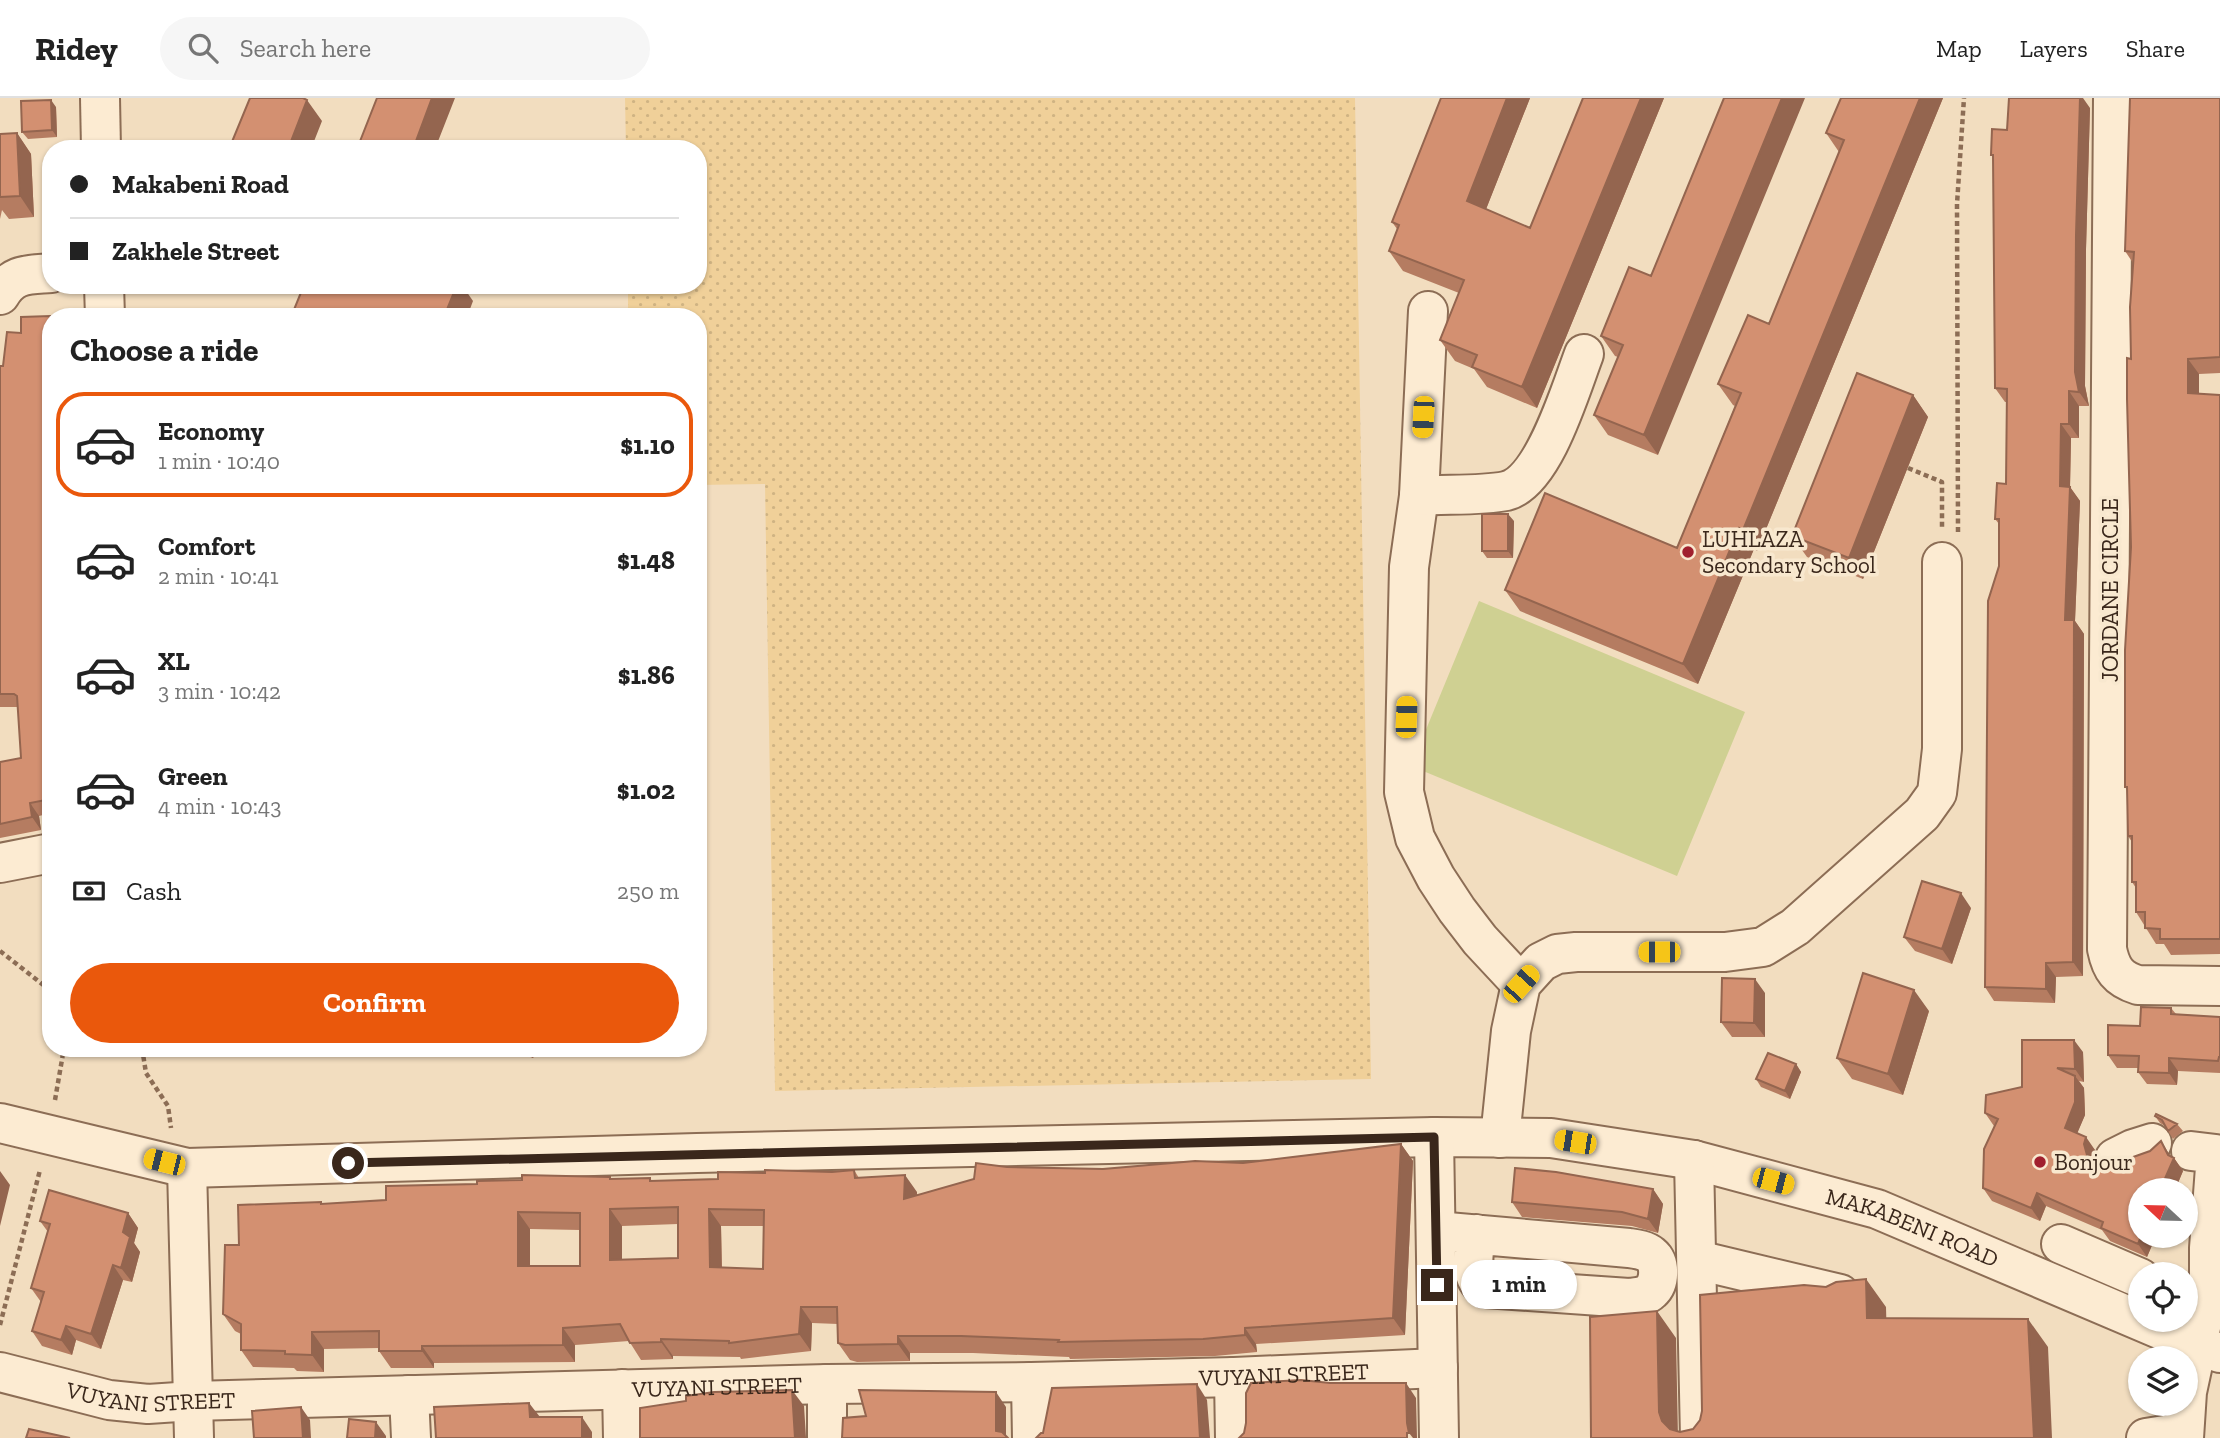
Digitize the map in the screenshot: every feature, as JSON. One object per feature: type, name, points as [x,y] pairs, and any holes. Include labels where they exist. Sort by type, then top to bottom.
[{"type":"street","points":[[100,98],[101,140]]},
{"type":"street","name":"JORDANE CIRCLE","points":[[2113,98],[2107,949],[2116,973],[2138,985],[2220,986]]},
{"type":"street","points":[[0,295],[6,285],[21,275],[42,274]]},
{"type":"street","points":[[1428,312],[1419,496],[1409,567],[1404,792],[1415,838],[1436,878],[1480,940],[1521,984]]},
{"type":"street","points":[[1419,496],[1507,491],[1526,480],[1546,450],[1584,354]]},
{"type":"street","points":[[1500,1138],[1511,1031],[1521,984],[1541,962],[1557,954],[1726,952],[1763,947],[1795,927],[1922,814],[1937,793],[1942,749],[1942,562]]},
{"type":"street","points":[[0,863],[42,855]]},
{"type":"street","name":"MAKABENI ROAD","points":[[0,1122],[187,1168],[1434,1137],[1551,1138],[1694,1160],[1877,1209],[2208,1349]]},
{"type":"street","points":[[1434,1137],[1439,1438]]},
{"type":"street","points":[[2115,1158],[2152,1143]]},
{"type":"street","points":[[2146,1438],[2184,1435],[2187,1392],[2208,1349],[2205,1289],[2210,1236],[2209,1150]]},
{"type":"street","points":[[1694,1160],[1700,1438]]},
{"type":"street","points":[[187,1168],[194,1438]]},
{"type":"street","points":[[1436,1231],[1476,1234]]},
{"type":"street","points":[[2030,1274],[2068,1232],[2128,1270]]},
{"type":"street","points":[[1697,1260],[1840,1294]]},
{"type":"street","name":"VUYANI STREET","points":[[0,1372],[109,1400],[148,1405],[193,1401],[622,1389],[1234,1377],[1438,1367]]},
{"type":"street","points":[[1234,1377],[1235,1438]]},
{"type":"street","points":[[1031,1382],[1032,1438]]},
{"type":"street","points":[[827,1384],[827,1438]]},
{"type":"street","points":[[622,1389],[623,1438]]},
{"type":"street","points":[[409,1395],[411,1438]]},
{"type":"path","points":[[1908,468],[1942,482],[1942,562],[1959,563],[1957,204],[1964,98]]},
{"type":"path","points":[[0,951],[42,983]]},
{"type":"path","points":[[0,1325],[49,1134],[62,1057]]},
{"type":"path","points":[[143,1057],[146,1073],[168,1106],[170,1124],[187,1168]]},
{"type":"sand","points":[[625,98],[1355,98],[1371,1079],[775,1091],[765,484],[707,485],[707,308],[628,308],[628,294],[707,294],[707,140],[626,140]]},
{"type":"green space","points":[[1479,601],[1745,712],[1677,876],[1411,766]]},
{"type":"building","points":[[250,98],[307,100],[291,140],[233,140]]},
{"type":"building","points":[[377,98],[432,98],[416,140],[361,140]]},
{"type":"building","points":[[1441,98],[1507,98],[1467,201],[1530,228],[1583,98],[1641,98],[1522,387],[1472,367],[1477,355],[1440,340],[1464,280],[1389,251],[1399,225],[1392,222]]},
{"type":"building","points":[[1724,98],[1782,98],[1644,435],[1594,415],[1623,345],[1601,336],[1629,267],[1651,276]]},
{"type":"building","points":[[1841,98],[1920,98],[1743,530],[1739,528],[1683,664],[1505,590],[1545,493],[1677,548],[1741,393],[1718,384],[1748,315],[1769,324],[1844,140],[1826,133]]},
{"type":"building","points":[[2009,98],[2080,98],[2075,372],[2079,392],[2069,391],[2069,424],[2061,424],[2060,486],[2070,487],[2065,620],[2074,620],[2073,962],[2046,963],[2046,989],[1985,987],[1988,601],[1999,566],[1999,519],[1995,519],[1997,483],[2006,484],[2007,389],[1995,388],[1991,155],[1992,129],[2007,130]]},
{"type":"building","points":[[2130,98],[2220,98],[2220,357],[2188,359],[2188,393],[2220,395],[2220,939],[2160,939],[2160,929],[2145,928],[2145,912],[2136,912],[2136,882],[2132,882],[2132,836],[2128,836],[2125,787],[2125,650],[2131,547],[2127,358],[2131,359],[2130,307],[2134,252],[2125,251]]},
{"type":"building","points":[[51,100],[52,130],[22,132],[21,101]]},
{"type":"building","points":[[17,133],[20,196],[0,197],[0,134]]},
{"type":"building","points":[[300,294],[453,294],[448,308],[295,308]]},
{"type":"building","points":[[42,316],[42,801],[30,803],[32,817],[0,824],[0,762],[21,758],[17,696],[0,694],[0,366],[3,366],[7,332],[21,333],[21,317]]},
{"type":"building","points":[[1857,373],[1913,395],[1849,558],[1792,536]]},
{"type":"building","points":[[1482,514],[1508,514],[1508,551],[1482,551]]},
{"type":"building","points":[[1922,881],[1961,893],[1942,949],[1904,937]]},
{"type":"building","points":[[1863,973],[1914,990],[1888,1074],[1837,1058]]},
{"type":"building","points":[[1722,978],[1755,979],[1754,1023],[1721,1022]]},
{"type":"building","points":[[2141,1007],[2171,1008],[2171,1014],[2220,1017],[2218,1061],[2169,1058],[2169,1073],[2138,1072],[2139,1056],[2108,1055],[2108,1025],[2140,1026]]},
{"type":"building","points":[[2022,1040],[2074,1040],[2075,1069],[2057,1068],[2075,1076],[2075,1102],[2065,1128],[2086,1137],[2084,1144],[2087,1155],[2095,1164],[2105,1167],[2150,1151],[2161,1141],[2168,1155],[2174,1158],[2165,1178],[2128,1178],[2128,1240],[2101,1228],[2103,1222],[2037,1193],[2031,1208],[1983,1188],[1984,1149],[1998,1119],[1985,1113],[1986,1095],[2022,1087]]},
{"type":"building","points":[[1768,1053],[1796,1064],[1785,1091],[1756,1079]]},
{"type":"building","points":[[2156,1114],[2177,1124],[2168,1131]]},
{"type":"building","points":[[1401,1144],[1393,1318],[1245,1328],[1245,1335],[1203,1339],[1058,1342],[1059,1340],[961,1336],[898,1336],[898,1344],[845,1345],[838,1343],[837,1307],[801,1307],[799,1334],[729,1343],[661,1339],[661,1342],[630,1343],[620,1324],[563,1328],[563,1345],[422,1346],[422,1351],[379,1351],[379,1331],[312,1332],[312,1355],[241,1350],[241,1324],[223,1314],[225,1245],[239,1245],[238,1205],[386,1200],[386,1186],[477,1184],[477,1181],[522,1180],[522,1175],[650,1178],[650,1181],[718,1179],[718,1172],[765,1173],[765,1170],[854,1170],[855,1178],[905,1175],[904,1199],[974,1179],[976,1163],[1007,1167],[1103,1169],[1195,1161],[1243,1163]],"holes":[[[678,1207],[678,1258],[610,1260],[610,1209]],[[709,1209],[764,1210],[763,1269],[710,1267]],[[518,1212],[580,1213],[580,1266],[518,1266]]]},
{"type":"building","points":[[1515,1168],[1556,1172],[1653,1189],[1648,1219],[1622,1212],[1512,1202]]},
{"type":"building","points":[[49,1190],[128,1213],[123,1232],[130,1237],[121,1268],[113,1265],[91,1334],[66,1326],[61,1340],[32,1331],[44,1292],[31,1288],[50,1224],[40,1221]]},
{"type":"building","points":[[1866,1279],[1867,1318],[2028,1319],[2034,1438],[1591,1438],[1590,1317],[1657,1311],[1659,1412],[1662,1421],[1670,1429],[1680,1432],[1693,1429],[1700,1420],[1702,1411],[1700,1295],[1804,1285],[1826,1287],[1836,1282]]},
{"type":"building","points":[[1301,1380],[1330,1383],[1406,1383],[1407,1438],[1239,1438],[1244,1433],[1246,1393],[1251,1383]]},
{"type":"building","points":[[1197,1384],[1200,1438],[1036,1438],[1043,1433],[1052,1388]]},
{"type":"building","points":[[792,1390],[795,1438],[640,1438],[640,1408],[686,1401],[686,1396],[714,1392]]},
{"type":"building","points":[[859,1390],[996,1392],[996,1431],[1002,1432],[1008,1438],[842,1438],[843,1418],[866,1416]]},
{"type":"building","points":[[529,1403],[530,1417],[582,1417],[582,1438],[436,1438],[434,1407]]},
{"type":"building","points":[[301,1407],[303,1438],[254,1438],[252,1411]]},
{"type":"building","points":[[349,1419],[376,1422],[375,1438],[347,1438]]},
{"type":"building","points":[[29,1429],[70,1438],[26,1438]]},
{"type":"place","name":"LUHLAZA Secondary School","points":[[1688,552]]},
{"type":"place","name":"Bonjour","points":[[2040,1162]]},
{"type":"route","points":[[348,1163],[1434,1137],[1437,1285]]}]
